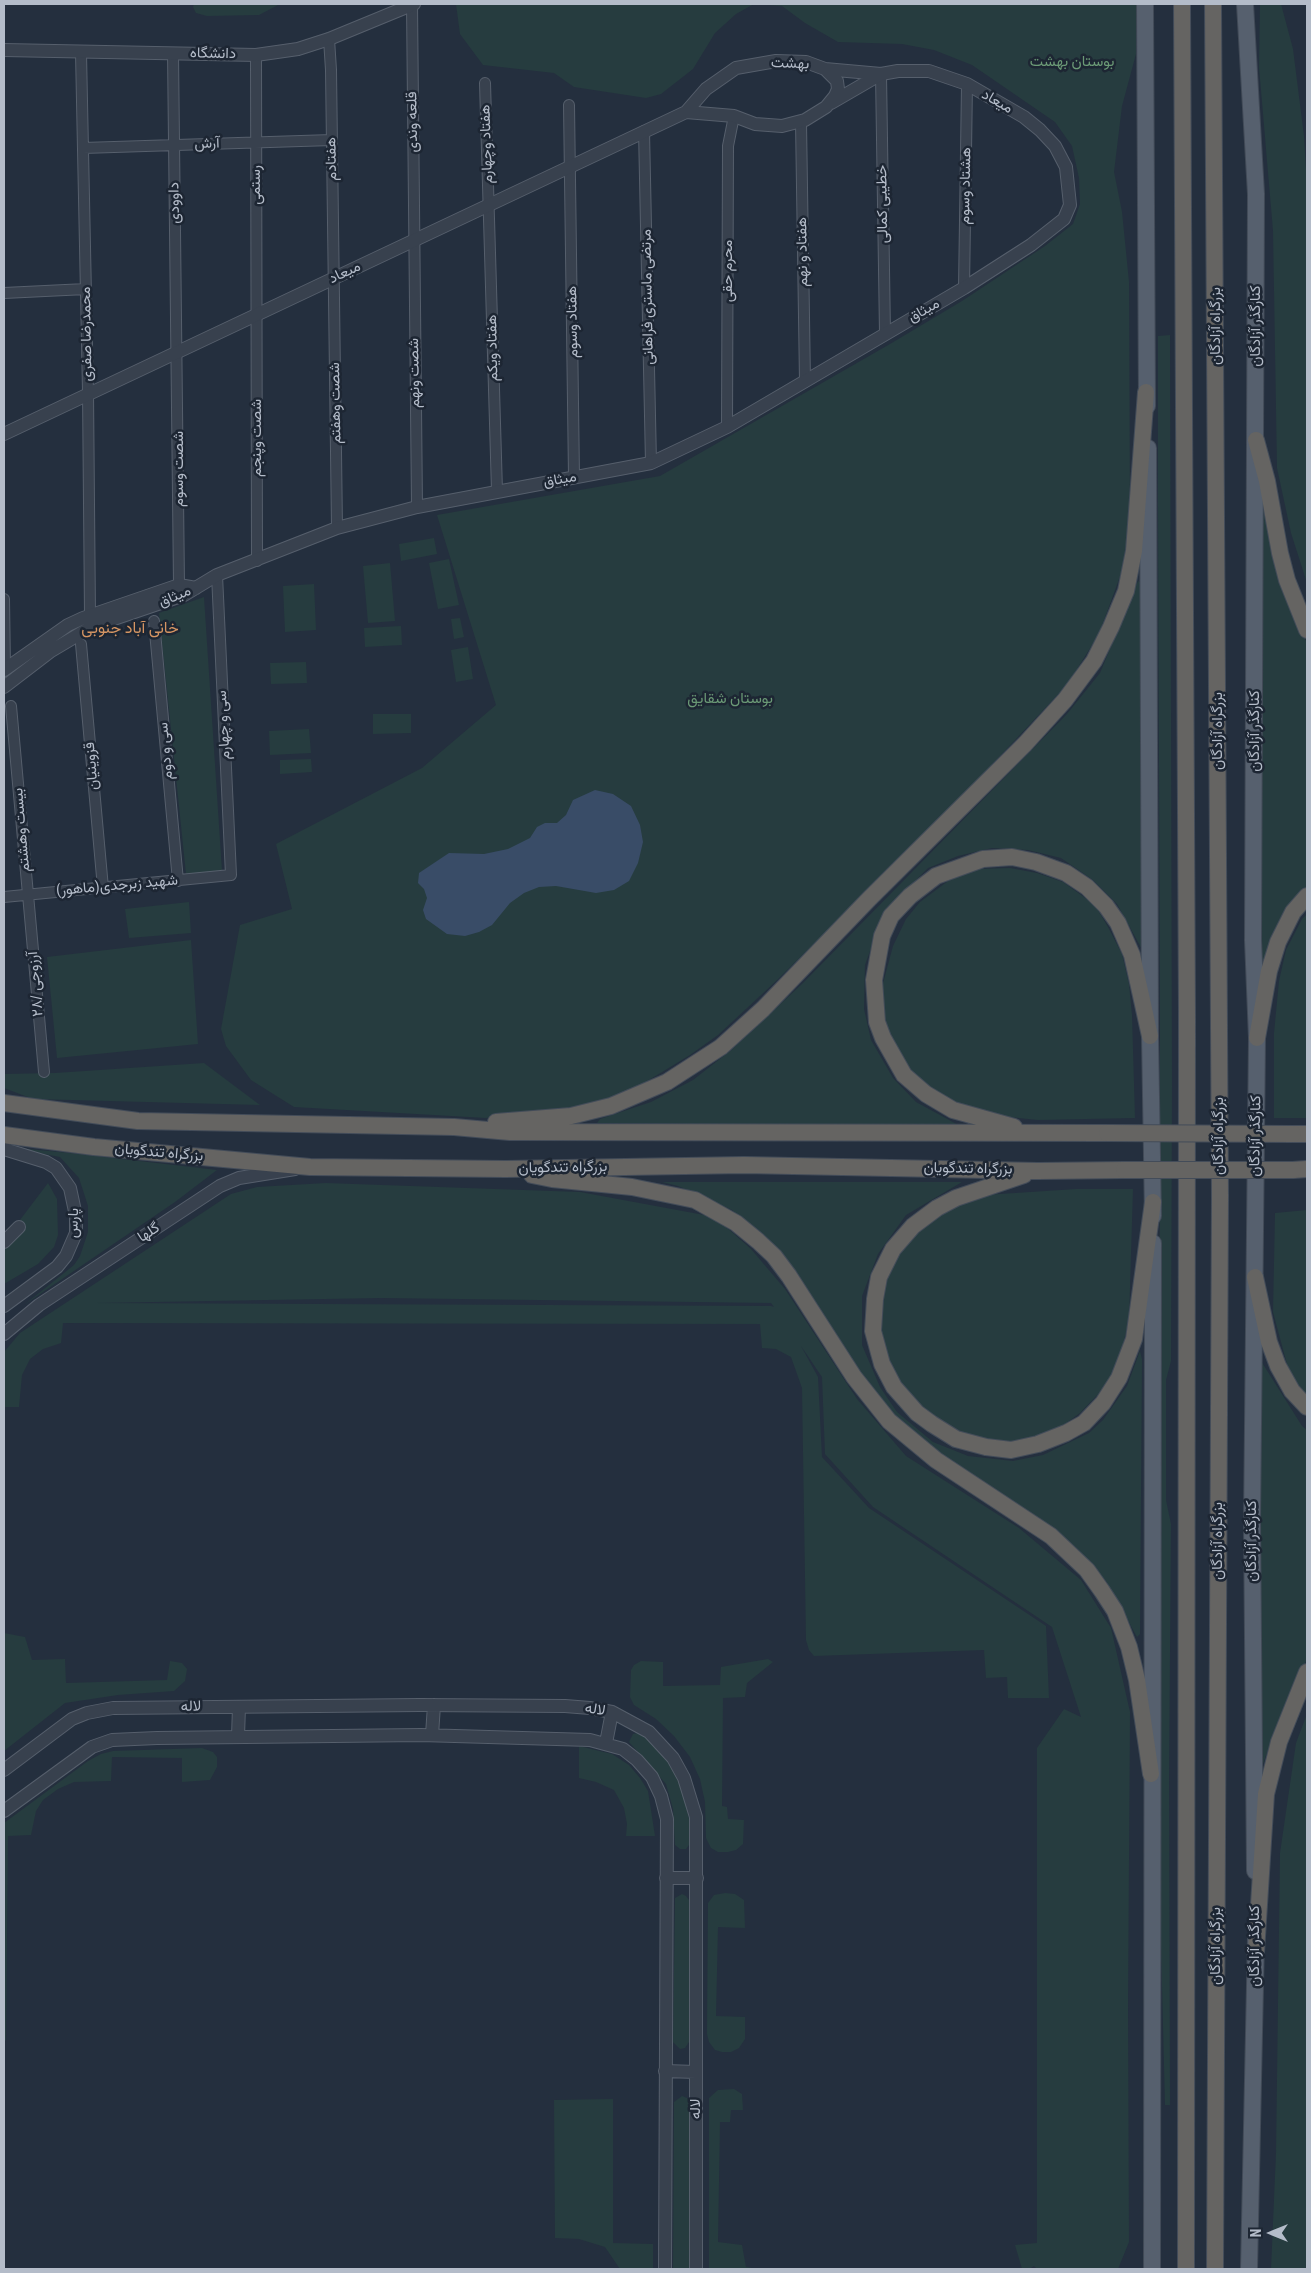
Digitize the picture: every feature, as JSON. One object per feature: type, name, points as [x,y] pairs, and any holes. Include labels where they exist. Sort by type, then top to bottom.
[{"type":"highway","name":"بزرگراه آزادگان","points":[[1182,4],[1187,1004],[1186,2269]]},
{"type":"highway","name":"بزرگراه آزادگان","points":[[1213,4],[1220,1176],[1215,2269]]},
{"type":"highway","points":[[454,1127],[571,1116],[617,1104],[667,1082],[696,1064],[721,1047],[763,1009],[1024,744],[1065,700],[1094,660],[1111,627],[1126,591],[1134,552],[1146,392]]},
{"type":"highway","points":[[1256,440],[1287,580],[1307,630]]},
{"type":"highway","points":[[1040,1133],[953,1110],[919,1088],[904,1075],[894,1058],[877,1022],[874,980],[882,936],[891,916],[910,896],[936,876],[984,859],[1012,857],[1036,862],[1066,873],[1088,887],[1106,906],[1118,924],[1132,955],[1150,1036]]},
{"type":"highway","points":[[1257,1038],[1269,971],[1278,942],[1293,912],[1307,896]]},
{"type":"highway","name":"بزرگراه تندگویان","points":[[4,1103],[138,1120],[454,1127],[510,1132],[656,1134],[1300,1134]]},
{"type":"highway","name":"بزرگراه تندگویان","points":[[4,1134],[94,1147],[310,1167],[506,1169],[744,1165],[1038,1171],[1300,1170]]},
{"type":"highway","points":[[506,1169],[552,1180],[632,1187],[695,1200],[736,1223],[774,1256],[854,1377],[889,1421],[936,1460],[1051,1536],[1087,1570],[1115,1611],[1129,1647],[1137,1680],[1151,1774]]},
{"type":"highway","points":[[1038,1171],[975,1191],[937,1208],[913,1226],[893,1249],[879,1277],[873,1331],[882,1364],[894,1387],[917,1413],[956,1439],[986,1447],[1011,1450],[1038,1444],[1066,1433],[1084,1423],[1103,1403],[1119,1378],[1134,1339],[1153,1202]]},
{"type":"highway","points":[[1255,1277],[1269,1342],[1278,1366],[1292,1391],[1307,1407]]},
{"type":"highway","points":[[1256,1952],[1266,1794],[1279,1742],[1307,1672]]},
{"type":"main road","points":[[1145,4],[1146,392],[1150,525],[1150,1036],[1153,1202],[1152,2269]]},
{"type":"main road","name":"کنارگذر آزادگان","points":[[1245,4],[1256,194],[1254,940],[1257,1038],[1252,1672],[1256,1952],[1249,2269]]},
{"type":"street","name":"دانشگاه","points":[[4,50],[256,55],[298,49],[328,39],[413,4]]},
{"type":"street","name":"قلعه وندی","points":[[413,4],[414,240]]},
{"type":"street","name":"هفتادم","points":[[328,39],[335,278]]},
{"type":"street","name":"محمدرضا صفری","points":[[81,53],[92,621]]},
{"type":"street","name":"داوودی","points":[[173,53],[178,353]]},
{"type":"street","name":"رستمی","points":[[256,55],[256,316]]},
{"type":"street","name":"بهشت","points":[[686,112],[706,89],[725,73],[749,64],[797,61],[819,65],[836,81],[838,89],[830,104]]},
{"type":"street","points":[[825,69],[880,74]]},
{"type":"street","name":"میعاد","points":[[880,74],[915,70],[942,75],[967,84],[1024,117],[1055,146],[1066,167],[1070,193]]},
{"type":"street","points":[[686,112],[734,116],[745,122],[768,126],[782,126],[813,117],[830,104],[880,74]]},
{"type":"street","name":"خطیبی کمالی","points":[[880,74],[885,334]]},
{"type":"street","name":"هفتاد وچهارم","points":[[485,84],[490,204]]},
{"type":"street","name":"هشتاد وسوم","points":[[964,288],[967,84]]},
{"type":"street","name":"هفتاد وسوم","points":[[569,105],[574,477]]},
{"type":"street","name":"میعاد","points":[[4,434],[88,392],[178,353],[686,112]]},
{"type":"street","name":"محرم حقی","points":[[728,427],[728,146],[734,116]]},
{"type":"street","name":"هفتاد و نهم","points":[[801,122],[804,382]]},
{"type":"street","name":"مرتضی ماستری فراهانی","points":[[644,131],[651,463]]},
{"type":"street","name":"آرش","points":[[83,148],[332,140]]},
{"type":"street","name":"میثاق","points":[[4,669],[68,625],[92,621],[184,595],[217,576],[338,528],[417,506],[651,463],[728,427],[964,288],[1053,229],[1064,219],[1070,205],[1070,193]]},
{"type":"street","name":"هفتاد ویکم","points":[[490,204],[497,491]]},
{"type":"street","name":"شصت ونهم","points":[[414,240],[417,506]]},
{"type":"street","name":"شصت وهفتم","points":[[335,278],[338,528]]},
{"type":"street","points":[[4,292],[86,289]]},
{"type":"street","name":"شصت وپنجم","points":[[256,316],[257,561]]},
{"type":"street","name":"شصت وسوم","points":[[178,353],[180,585]]},
{"type":"street","name":"سی و چهارم","points":[[217,576],[231,875]]},
{"type":"street","points":[[180,585],[196,588]]},
{"type":"street","name":"میثاق","points":[[4,686],[92,621],[180,585]]},
{"type":"street","points":[[4,600],[4,669]]},
{"type":"street","name":"سی و دوم","points":[[154,621],[178,880]]},
{"type":"street","name":"قزوینیان","points":[[81,644],[103,888]]},
{"type":"street","name":"بیست وهشتم","points":[[11,706],[28,895]]},
{"type":"street","name":"شهید زبرجدی(ماهور)","points":[[4,897],[231,875]]},
{"type":"street","name":"آرزوجی /۲۸","points":[[28,895],[44,1072]]},
{"type":"street","name":"پارس","points":[[4,1149],[46,1162],[56,1168],[70,1188],[76,1216],[76,1233],[66,1256],[57,1267],[4,1306]]},
{"type":"street","name":"گلها","points":[[4,1334],[39,1305],[220,1186],[239,1178],[310,1167]]},
{"type":"street","points":[[4,1242],[19,1227]]},
{"type":"street","points":[[432,1735],[434,1705]]},
{"type":"street","name":"لاله","points":[[4,1770],[58,1729],[87,1713],[113,1708],[434,1705],[566,1706],[612,1712],[649,1732],[674,1758],[684,1778],[696,1817],[696,2269]]},
{"type":"street","points":[[238,1736],[239,1707]]},
{"type":"street","points":[[606,1743],[612,1712]]},
{"type":"street","name":"لاله","points":[[4,1811],[92,1747],[112,1740],[238,1736],[432,1735],[590,1740],[623,1749],[638,1760],[652,1777],[661,1796],[667,1818],[665,2269]]},
{"type":"street","points":[[666,1878],[697,1878]]},
{"type":"street","points":[[665,2071],[696,2072]]},
{"type":"green space","points":[[194,4],[280,4],[259,15],[207,16],[196,13],[193,7]]},
{"type":"green space","points":[[456,4],[754,4],[736,14],[715,33],[693,69],[661,94],[646,98],[574,87],[554,73],[483,65],[460,34]]},
{"type":"green space","name":"بوستان شقایق","points":[[754,4],[1137,4],[1136,54],[1122,106],[1114,172],[1122,212],[1129,282],[1130,519],[1122,571],[1099,634],[1067,685],[933,827],[775,982],[718,1035],[690,1055],[611,1103],[486,1118],[294,1107],[251,1080],[226,1046],[221,1029],[240,925],[292,909],[276,844],[422,768],[496,705],[437,515],[660,476],[962,301],[1045,246],[1073,224],[1080,204],[1079,178],[1072,146],[1055,122],[972,65],[934,50],[902,44],[838,42],[805,23],[782,6]]},
{"type":"green space","points":[[1260,4],[1281,4],[1293,49],[1304,136],[1307,186],[1307,583],[1291,533],[1277,468],[1273,231],[1259,67]]},
{"type":"green space","points":[[1170,335],[1172,1086],[1171,1361],[1166,1380],[1166,1500],[1171,1524],[1169,1780],[1170,2105],[1165,2105],[1159,1867],[1160,1026],[1158,336]]},
{"type":"green space","points":[[1261,482],[1296,620],[1307,643],[1307,887],[1298,896],[1259,989]]},
{"type":"green space","points":[[434,538],[437,554],[401,561],[399,544]]},
{"type":"green space","points":[[449,559],[459,605],[438,609],[429,563]]},
{"type":"green space","points":[[390,563],[395,621],[368,623],[363,566]]},
{"type":"green space","points":[[1138,581],[1142,583],[1143,951],[1117,904],[1093,880],[1061,858],[1028,850],[992,848],[958,856],[928,868],[894,902],[878,929],[865,965],[864,1009],[871,1040],[893,1078],[916,1102],[962,1127],[597,1123],[600,1119],[651,1102],[693,1080],[730,1051],[803,983],[1067,714],[1100,673]]},
{"type":"green space","points":[[314,584],[316,630],[285,632],[283,586]]},
{"type":"green space","points":[[204,597],[222,871],[186,874],[159,613]]},
{"type":"green space","points":[[460,618],[464,637],[454,639],[451,619]]},
{"type":"green space","points":[[401,626],[402,645],[365,647],[364,628]]},
{"type":"green space","points":[[468,647],[473,679],[456,682],[451,650]]},
{"type":"green space","points":[[306,662],[307,683],[271,684],[270,663]]},
{"type":"green space","points":[[373,714],[411,714],[411,733],[373,734]]},
{"type":"green space","points":[[309,729],[311,753],[270,755],[269,731]]},
{"type":"green space","points":[[311,759],[312,772],[280,774],[280,760]]},
{"type":"green space","points":[[1010,868],[1037,873],[1063,882],[1095,905],[1122,954],[1129,984],[1132,1015],[1135,1118],[1038,1120],[999,1116],[962,1108],[928,1088],[900,1060],[885,1021],[882,987],[893,946],[906,919],[920,902],[948,881],[977,869]]},
{"type":"green space","points":[[189,902],[191,933],[129,938],[125,909]]},
{"type":"green space","points":[[1307,914],[1307,1118],[1274,1118],[1274,1033],[1279,981],[1286,950],[1302,919]]},
{"type":"green space","points":[[191,940],[198,1044],[57,1058],[47,957]]},
{"type":"green space","points":[[204,1063],[260,1105],[33,1099],[4,1088],[4,1074],[55,1073]]},
{"type":"green space","points":[[7,1147],[217,1170],[175,1202],[24,1305],[74,1265],[80,1256],[88,1232],[88,1206],[79,1178],[60,1157]]},
{"type":"green space","points":[[662,1182],[962,1182],[906,1215],[878,1254],[862,1296],[862,1345],[880,1387],[897,1412],[933,1442],[968,1456],[1013,1461],[1043,1455],[1089,1433],[1103,1420],[1127,1386],[1140,1351],[1142,1359],[1140,1634],[1137,1637],[1106,1581],[1061,1535],[925,1446],[892,1416],[855,1366],[781,1252],[732,1210],[678,1186]]},
{"type":"green space","points":[[48,1183],[57,1199],[58,1235],[54,1247],[38,1264],[4,1284],[4,1241]]},
{"type":"green space","points":[[326,1183],[580,1192],[715,1217],[751,1249],[785,1289],[857,1399],[906,1456],[1019,1528],[1081,1580],[1111,1628],[1130,1712],[1129,2242],[1118,2269],[1037,2269],[1034,2266],[1029,2269],[1022,2269],[1015,2245],[1037,2243],[1037,1748],[1064,1709],[1081,1717],[1052,1627],[873,1507],[825,1454],[822,1377],[801,1346],[818,1377],[822,1457],[869,1508],[1046,1626],[1049,1698],[1008,1698],[1007,1677],[986,1678],[984,1650],[814,1656],[809,1650],[806,1640],[802,1388],[791,1357],[776,1349],[762,1348],[760,1324],[63,1323],[61,1343],[43,1349],[30,1359],[22,1375],[19,1407],[4,1407],[4,1352],[20,1333],[231,1194],[257,1187]],"holes":[[[381,1298],[771,1303],[774,1307],[97,1303]]]},
{"type":"green space","points":[[1076,1189],[1133,1189],[1129,1320],[1119,1361],[1107,1385],[1080,1413],[1054,1432],[1011,1443],[968,1436],[940,1423],[899,1385],[884,1347],[880,1326],[886,1281],[900,1251],[928,1222],[956,1204],[985,1195]]},
{"type":"green space","points":[[1307,1210],[1307,1395],[1294,1380],[1288,1368],[1273,1312],[1275,1213]]},
{"type":"green space","points":[[1261,1361],[1302,1426],[1307,1430],[1307,1659],[1275,1731],[1260,1772]]},
{"type":"green space","points":[[4,1633],[25,1637],[32,1660],[65,1659],[66,1683],[167,1680],[170,1661],[182,1663],[187,1669],[185,1681],[174,1691],[118,1695],[65,1703],[4,1751]]},
{"type":"green space","points":[[768,1659],[773,1662],[747,1683],[745,1697],[723,1698],[722,1806],[727,1807],[728,1819],[744,1820],[743,1844],[736,1850],[718,1852],[711,1848],[706,1838],[705,1802],[700,1779],[690,1757],[674,1736],[656,1719],[634,1705],[630,1697],[631,1670],[634,1665],[641,1661],[663,1662],[663,1686],[720,1685],[721,1667]]},
{"type":"green space","points":[[1307,1714],[1307,2269],[1271,2269],[1276,2153],[1280,1853],[1296,1743]]},
{"type":"green space","points":[[638,1733],[646,1738],[667,1760],[675,1772],[689,1819],[689,1845],[686,1849],[680,1849],[675,1845],[673,1809],[666,1784],[629,1742],[633,1734]]},
{"type":"green space","points":[[579,1746],[612,1754],[629,1765],[640,1778],[648,1791],[655,1836],[626,1836],[627,1824],[624,1808],[614,1790],[596,1782],[579,1778]]},
{"type":"green space","points":[[202,1748],[213,1752],[217,1757],[217,1767],[210,1780],[182,1782],[182,1758],[112,1757],[111,1781],[74,1782],[58,1789],[43,1800],[36,1811],[31,1835],[8,1836],[6,2040],[4,2042],[4,1823],[88,1761],[101,1754],[113,1751]]},
{"type":"green space","points":[[682,1894],[689,1900],[689,2042],[685,2048],[680,2049],[673,2042],[675,1898]]},
{"type":"green space","points":[[735,1894],[744,1900],[745,1928],[718,1927],[716,2016],[745,2017],[745,2039],[739,2048],[731,2052],[715,2050],[709,2042],[707,2034],[708,1903],[714,1895]]},
{"type":"green space","points":[[734,2089],[742,2094],[743,2110],[731,2110],[730,2122],[720,2122],[718,2242],[742,2245],[746,2267],[759,2269],[709,2269],[709,2098],[718,2090]]},
{"type":"green space","points":[[682,2096],[687,2098],[690,2103],[689,2269],[673,2269],[674,2102]]},
{"type":"green space","points":[[613,2099],[613,2243],[653,2244],[653,2269],[620,2269],[605,2247],[579,2239],[555,2238],[554,2100]]},
{"type":"water","points":[[595,790],[613,794],[631,806],[640,825],[643,842],[638,863],[629,881],[614,890],[596,893],[556,886],[539,887],[524,893],[510,903],[492,925],[479,932],[465,936],[447,934],[426,919],[423,910],[427,898],[424,889],[418,883],[419,873],[449,853],[484,854],[508,849],[530,838],[537,827],[545,823],[557,823],[566,815],[573,800]]},
{"type":"district","name":"خانی آباد جنوبی","points":[[130,629]]},
{"type":"park label","name":"بوستان بهشت","points":[[1072,62]]}]
